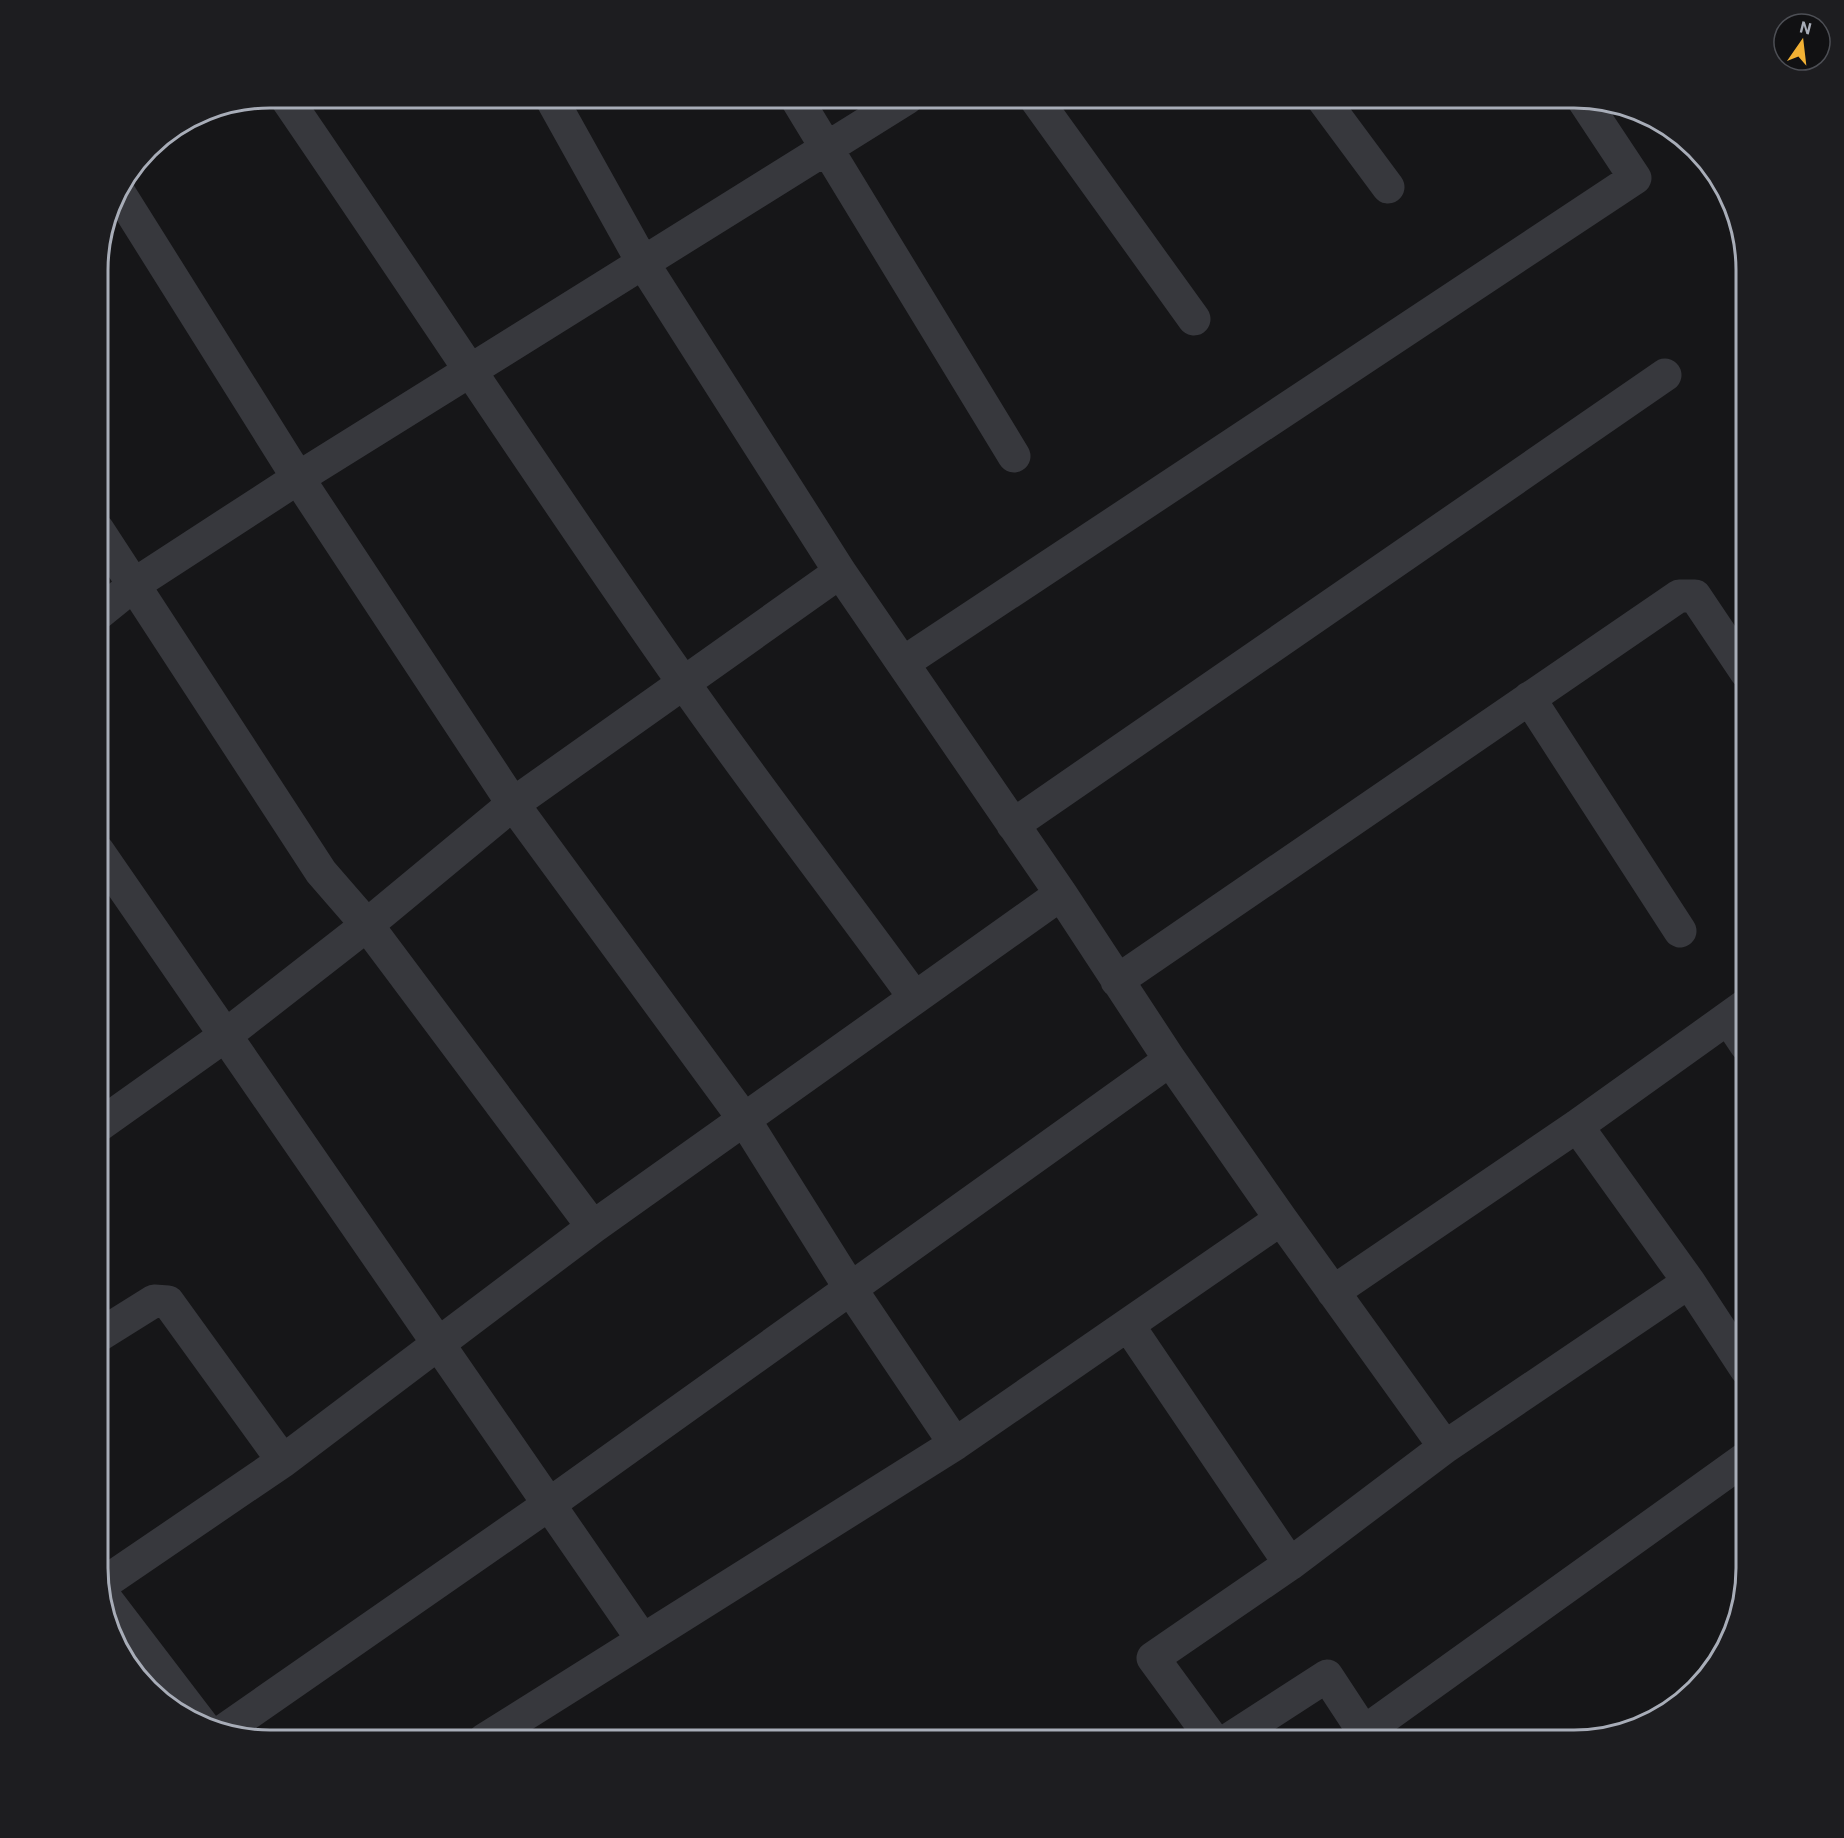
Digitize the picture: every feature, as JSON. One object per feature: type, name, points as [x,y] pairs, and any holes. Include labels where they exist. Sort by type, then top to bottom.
[{"type":"street","points":[[293,108],[385,242],[469,371],[684,684],[915,998]]},
{"type":"street","points":[[557,108],[644,263],[840,572],[1061,894],[1170,1060],[1281,1220],[1445,1447]]},
{"type":"street","points":[[802,108],[1014,456]]},
{"type":"street","points":[[108,606],[135,584],[298,478],[891,108]]},
{"type":"street","points":[[1042,108],[1194,319]]},
{"type":"street","points":[[1329,108],[1388,187]]},
{"type":"street","points":[[903,663],[1635,178],[1589,109]]},
{"type":"street","points":[[124,200],[298,478],[513,804],[744,1119],[850,1288],[955,1444]]},
{"type":"street","points":[[1014,825],[1665,375]]},
{"type":"street","points":[[108,545],[321,872],[367,925],[593,1227]]},
{"type":"street","points":[[108,1119],[226,1035],[367,925],[513,804],[840,572]]},
{"type":"street","points":[[1118,981],[1679,596],[1695,596],[1736,657]]},
{"type":"street","points":[[1529,699],[1680,931]]},
{"type":"street","points":[[108,888],[226,1035],[438,1347],[642,1639]]},
{"type":"street","points":[[108,1579],[283,1461],[438,1347],[593,1227],[1061,894]]},
{"type":"street","points":[[1333,1292],[1577,1126],[1736,1012]]},
{"type":"street","points":[[232,1725],[548,1505],[1170,1060]]},
{"type":"street","points":[[1577,1126],[1689,1282],[1736,1354]]},
{"type":"street","points":[[500,1730],[955,1444],[1281,1220]]},
{"type":"street","points":[[1206,1730],[1153,1658],[1290,1564],[1445,1447],[1689,1282]]},
{"type":"street","points":[[108,1330],[154,1300],[168,1302],[283,1461]]},
{"type":"street","points":[[1128,1325],[1290,1564]]},
{"type":"street","points":[[1375,1730],[1736,1465]]},
{"type":"street","points":[[114,1609],[189,1708]]},
{"type":"street","points":[[1243,1730],[1327,1676],[1363,1730]]}]
